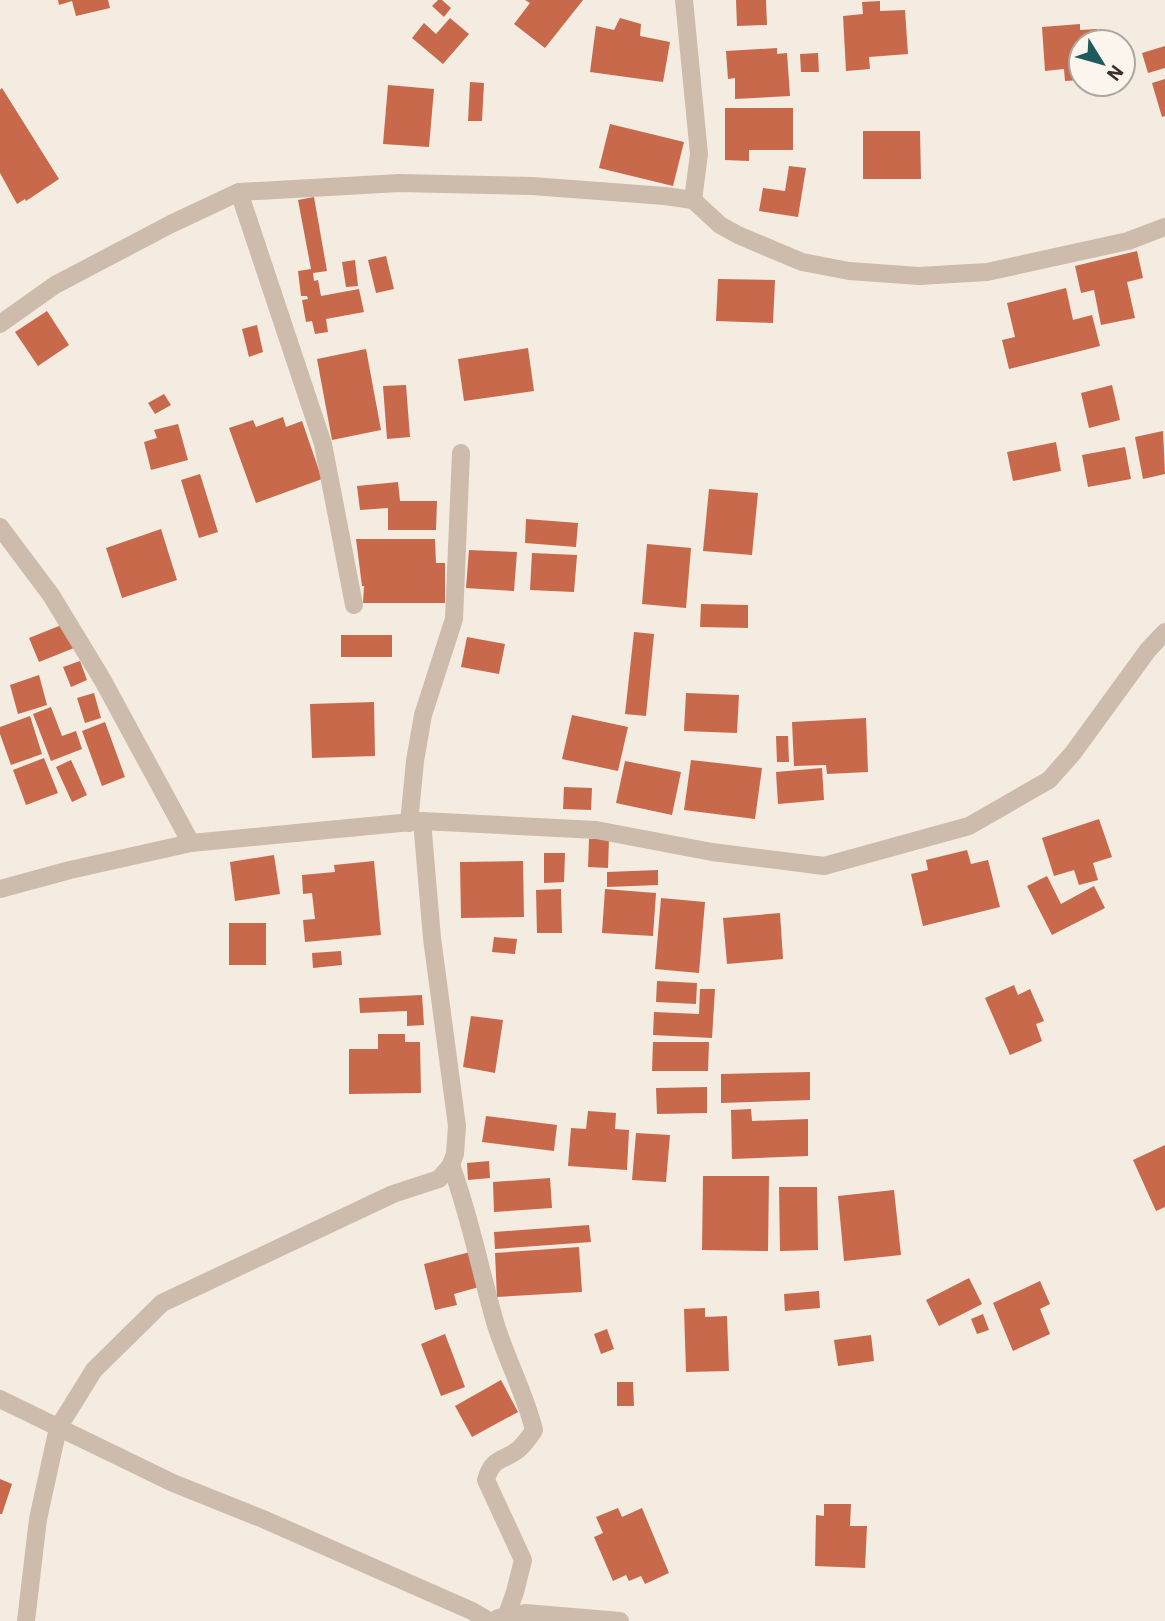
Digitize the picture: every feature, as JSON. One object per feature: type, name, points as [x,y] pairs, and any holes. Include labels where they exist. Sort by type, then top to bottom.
[{"type":"street","points":[[684,0],[699,154],[693,200]]},
{"type":"street","points":[[0,324],[55,285],[171,224],[239,192],[399,183],[531,186],[693,200],[720,225],[802,262],[849,271],[919,276],[987,272],[1128,241],[1165,227]]},
{"type":"street","points":[[239,192],[323,444],[354,605]]},
{"type":"street","points":[[26,1621],[38,1520],[58,1428],[94,1370],[162,1303],[382,1199],[439,1179],[451,1165],[457,1145],[457,1126],[416,822],[415,761],[424,715],[454,619],[461,453]]},
{"type":"street","points":[[0,527],[51,595],[102,679],[191,843]]},
{"type":"street","points":[[0,889],[191,843],[416,822],[596,830],[712,852],[824,866],[969,826],[1049,780],[1073,753],[1147,650],[1165,632]]},
{"type":"street","points":[[451,1165],[463,1196],[495,1323],[534,1430],[517,1450],[490,1466],[486,1480],[523,1560],[515,1592],[494,1619]]},
{"type":"street","points":[[0,1399],[173,1483],[494,1619],[525,1614],[548,1614],[621,1621]]},
{"type":"building","points":[[58,0],[108,0],[110,8],[76,16],[72,1],[59,5]]},
{"type":"building","points":[[438,0],[451,8],[444,17],[432,6]]},
{"type":"building","points":[[525,0],[583,0],[545,48],[514,24],[530,3]]},
{"type":"building","points":[[736,0],[766,0],[767,25],[737,26]]},
{"type":"building","points":[[880,1],[880,11],[905,10],[908,54],[869,57],[870,69],[846,71],[843,16],[863,14],[862,2]]},
{"type":"building","points":[[450,18],[469,34],[443,64],[412,38],[424,23],[436,34]]},
{"type":"building","points":[[620,18],[641,24],[640,36],[670,42],[663,82],[590,72],[596,26],[614,30]]},
{"type":"building","points":[[1080,24],[1080,28],[1067,28],[1067,81],[1064,69],[1045,71],[1042,27]]},
{"type":"building","points":[[1165,46],[1165,68],[1148,73],[1142,53]]},
{"type":"building","points":[[777,48],[777,54],[787,53],[790,96],[735,99],[735,78],[728,79],[726,51]]},
{"type":"building","points":[[818,53],[819,72],[801,72],[800,54]]},
{"type":"building","points":[[1165,79],[1165,116],[1162,117],[1152,83]]},
{"type":"building","points":[[470,82],[484,83],[482,121],[468,121]]},
{"type":"building","points":[[388,85],[434,89],[429,147],[383,144]]},
{"type":"building","points":[[2,88],[59,179],[17,204],[0,173]]},
{"type":"building","points":[[725,108],[793,108],[793,150],[749,150],[749,161],[725,160]]},
{"type":"building","points":[[610,124],[684,142],[673,186],[599,168]]},
{"type":"building","points":[[863,131],[920,131],[921,179],[863,179]]},
{"type":"building","points":[[789,166],[806,168],[798,217],[759,211],[763,188],[785,191]]},
{"type":"building","points":[[314,197],[327,271],[313,273],[314,281],[318,280],[321,296],[359,289],[364,312],[326,319],[328,332],[315,334],[312,321],[306,322],[302,300],[308,299],[307,296],[301,296],[298,271],[311,269],[298,200]]},
{"type":"building","points":[[1137,251],[1143,278],[1127,282],[1135,318],[1101,325],[1094,290],[1081,293],[1075,266]]},
{"type":"building","points":[[386,256],[394,289],[376,293],[368,260]]},
{"type":"building","points":[[355,260],[358,286],[346,287],[342,262]]},
{"type":"building","points":[[718,279],[775,280],[773,323],[716,321]]},
{"type":"building","points":[[1066,288],[1073,320],[1092,315],[1100,346],[1009,369],[1002,340],[1015,337],[1007,303]]},
{"type":"building","points":[[47,311],[69,345],[38,366],[15,332]]},
{"type":"building","points":[[257,325],[263,352],[249,357],[242,329]]},
{"type":"building","points":[[528,348],[534,391],[464,401],[458,359]]},
{"type":"building","points":[[366,349],[381,430],[332,440],[317,359]]},
{"type":"building","points":[[406,385],[410,437],[387,439],[383,386]]},
{"type":"building","points":[[1112,385],[1120,420],[1089,428],[1081,393]]},
{"type":"building","points":[[164,394],[171,405],[155,414],[148,403]]},
{"type":"building","points":[[283,417],[286,427],[302,421],[322,479],[256,503],[229,428],[253,420],[256,427]]},
{"type":"building","points":[[178,424],[188,460],[151,470],[144,442],[157,438],[154,430]]},
{"type":"building","points":[[1163,431],[1165,474],[1143,479],[1135,437]]},
{"type":"building","points":[[1056,442],[1061,471],[1013,481],[1007,452]]},
{"type":"building","points":[[1125,447],[1131,479],[1088,487],[1082,455]]},
{"type":"building","points":[[200,474],[218,532],[199,538],[181,480]]},
{"type":"building","points":[[398,482],[400,501],[437,501],[436,530],[388,530],[388,508],[360,510],[357,486]]},
{"type":"building","points":[[709,489],[758,493],[752,555],[703,551]]},
{"type":"building","points":[[526,519],[578,523],[576,547],[525,543]]},
{"type":"building","points":[[161,529],[177,580],[122,598],[106,548]]},
{"type":"building","points":[[356,539],[435,539],[436,563],[445,563],[445,603],[363,603],[364,586]]},
{"type":"building","points":[[647,544],[691,548],[686,608],[642,604]]},
{"type":"building","points":[[469,550],[517,552],[514,591],[466,588]]},
{"type":"building","points":[[532,553],[577,555],[574,592],[530,590]]},
{"type":"building","points":[[701,604],[748,605],[748,628],[700,627]]},
{"type":"building","points":[[64,624],[74,648],[39,662],[29,638]]},
{"type":"building","points":[[634,632],[654,634],[646,716],[625,714]]},
{"type":"building","points":[[341,635],[392,635],[392,657],[341,657]]},
{"type":"building","points":[[467,637],[505,644],[499,674],[461,667]]},
{"type":"building","points":[[80,661],[87,680],[71,687],[63,667]]},
{"type":"building","points":[[39,675],[47,705],[18,714],[10,685]]},
{"type":"building","points":[[94,693],[101,718],[85,723],[77,698]]},
{"type":"building","points":[[686,693],[739,695],[737,733],[684,731]]},
{"type":"building","points":[[374,702],[375,756],[312,758],[310,704]]},
{"type":"building","points":[[51,707],[62,736],[76,731],[82,749],[51,761],[33,714]]},
{"type":"building","points":[[572,715],[628,727],[618,771],[562,759]]},
{"type":"building","points":[[30,716],[42,754],[11,765],[0,727]]},
{"type":"building","points":[[866,718],[868,772],[827,774],[826,765],[794,766],[792,722]]},
{"type":"building","points":[[105,722],[125,777],[102,786],[82,731]]},
{"type":"building","points":[[776,736],[788,736],[789,762],[777,762]]},
{"type":"building","points":[[44,758],[58,793],[26,805],[13,770]]},
{"type":"building","points":[[71,760],[87,795],[72,802],[56,767]]},
{"type":"building","points":[[691,760],[762,768],[755,819],[684,810]]},
{"type":"building","points":[[625,761],[681,772],[672,815],[616,803]]},
{"type":"building","points":[[822,768],[824,800],[778,804],[776,772]]},
{"type":"building","points":[[564,787],[592,788],[591,810],[563,809]]},
{"type":"building","points":[[1099,819],[1112,857],[1093,863],[1098,880],[1079,885],[1074,870],[1054,876],[1042,838]]},
{"type":"building","points":[[589,839],[609,839],[608,868],[588,867]]},
{"type":"building","points":[[967,850],[971,864],[988,860],[1000,907],[923,926],[911,874],[928,870],[926,860]]},
{"type":"building","points":[[544,853],[565,853],[564,882],[544,883]]},
{"type":"building","points":[[274,855],[280,894],[235,901],[230,862]]},
{"type":"building","points":[[374,861],[381,935],[305,942],[303,920],[315,919],[312,893],[303,894],[302,875],[335,872],[334,865]]},
{"type":"building","points":[[523,861],[524,917],[461,918],[460,862]]},
{"type":"building","points":[[658,870],[658,885],[607,887],[607,872]]},
{"type":"building","points":[[1047,876],[1061,904],[1094,886],[1105,908],[1052,935],[1027,886]]},
{"type":"building","points":[[561,889],[562,933],[537,933],[536,890]]},
{"type":"building","points":[[605,889],[656,893],[653,936],[602,933]]},
{"type":"building","points":[[661,898],[705,902],[699,973],[655,969]]},
{"type":"building","points":[[780,913],[783,959],[727,964],[723,918]]},
{"type":"building","points":[[229,923],[266,923],[266,965],[229,965]]},
{"type":"building","points":[[494,937],[517,939],[515,954],[492,952]]},
{"type":"building","points":[[341,951],[342,965],[313,968],[312,953]]},
{"type":"building","points":[[657,981],[697,983],[696,1004],[656,1002]]},
{"type":"building","points":[[1014,985],[1018,995],[1030,989],[1044,1021],[1036,1024],[1042,1041],[1010,1055],[985,998]]},
{"type":"building","points":[[700,989],[715,989],[712,1038],[653,1035],[654,1012],[699,1014]]},
{"type":"building","points":[[422,995],[424,1025],[407,1026],[407,1011],[360,1013],[359,998]]},
{"type":"building","points":[[471,1016],[503,1020],[495,1073],[463,1067]]},
{"type":"building","points":[[378,1034],[405,1034],[405,1042],[420,1042],[421,1093],[349,1094],[349,1049],[378,1049]]},
{"type":"building","points":[[653,1042],[709,1042],[708,1071],[652,1071]]},
{"type":"building","points":[[810,1072],[810,1100],[721,1103],[721,1074]]},
{"type":"building","points":[[707,1087],[707,1113],[657,1114],[656,1088]]},
{"type":"building","points":[[751,1109],[752,1121],[808,1119],[808,1156],[732,1159],[731,1110]]},
{"type":"building","points":[[588,1111],[616,1113],[615,1129],[629,1130],[627,1170],[568,1166],[571,1128],[586,1129]]},
{"type":"building","points":[[486,1116],[557,1125],[554,1151],[482,1142]]},
{"type":"building","points":[[636,1133],[670,1135],[666,1182],[632,1180]]},
{"type":"building","points":[[1165,1145],[1165,1207],[1156,1211],[1133,1160]]},
{"type":"building","points":[[489,1161],[490,1178],[468,1180],[467,1163]]},
{"type":"building","points":[[703,1176],[769,1176],[768,1251],[702,1250]]},
{"type":"building","points":[[550,1178],[552,1208],[494,1212],[493,1182]]},
{"type":"building","points":[[779,1187],[817,1187],[818,1250],[780,1251]]},
{"type":"building","points":[[894,1190],[901,1255],[844,1261],[838,1196]]},
{"type":"building","points":[[589,1225],[591,1242],[495,1249],[494,1232]]},
{"type":"building","points":[[579,1247],[582,1292],[497,1297],[495,1253]]},
{"type":"building","points":[[470,1252],[479,1287],[454,1294],[457,1305],[435,1310],[424,1264]]},
{"type":"building","points":[[969,1278],[982,1304],[939,1326],[926,1300]]},
{"type":"building","points":[[1040,1281],[1050,1304],[1040,1309],[1050,1334],[1013,1351],[993,1303]]},
{"type":"building","points":[[819,1291],[820,1308],[785,1311],[784,1294]]},
{"type":"building","points":[[705,1308],[705,1317],[727,1316],[729,1371],[686,1372],[684,1309]]},
{"type":"building","points":[[983,1314],[989,1330],[977,1334],[971,1319]]},
{"type":"building","points":[[607,1329],[614,1349],[601,1354],[594,1334]]},
{"type":"building","points":[[445,1334],[465,1387],[441,1396],[421,1344]]},
{"type":"building","points":[[871,1335],[874,1361],[838,1366],[834,1340]]},
{"type":"building","points":[[501,1380],[518,1412],[472,1437],[455,1406]]},
{"type":"building","points":[[617,1382],[633,1382],[634,1406],[617,1406]]},
{"type":"building","points":[[0,1479],[12,1484],[2,1514],[0,1514]]},
{"type":"building","points":[[824,1504],[851,1504],[850,1526],[867,1526],[865,1568],[815,1566],[816,1515],[824,1516]]},
{"type":"building","points":[[618,1508],[622,1517],[642,1508],[669,1573],[645,1584],[641,1576],[629,1581],[626,1575],[613,1581],[594,1537],[603,1533],[596,1517]]}]
